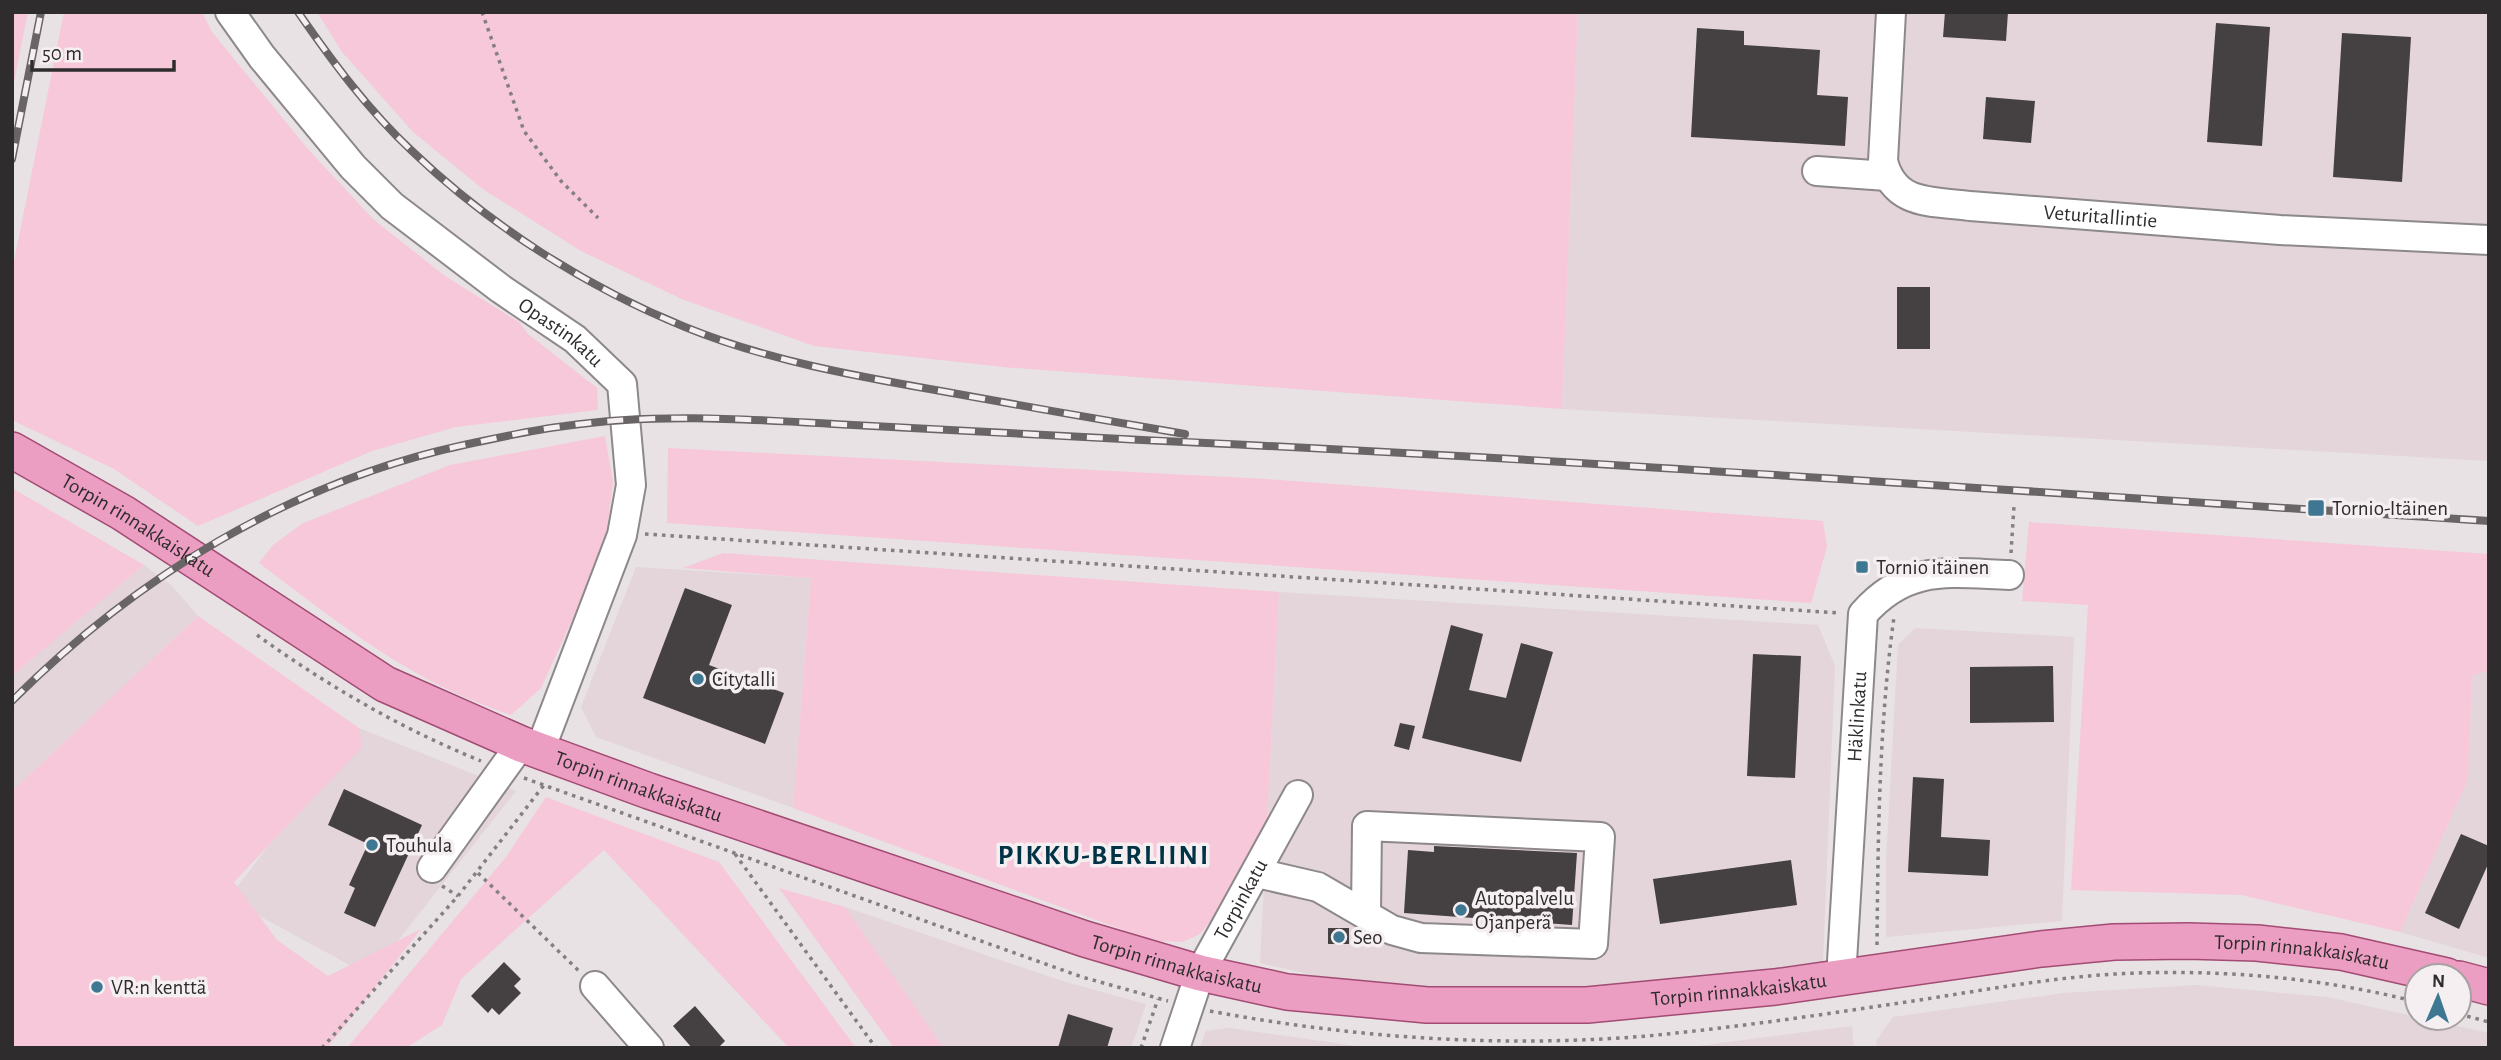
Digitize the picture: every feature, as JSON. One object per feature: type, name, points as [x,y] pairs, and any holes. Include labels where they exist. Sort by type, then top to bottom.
[{"type":"main road","name":"Torpin rinnakkaiskatu","points":[[12,450],[123,513],[385,684],[521,754],[649,791],[1084,939],[1200,973],[1287,992],[1345,1000],[1516,1007],[1651,1000],[1840,978],[2041,949],[2114,942],[2257,943],[2341,952],[2403,966]]},
{"type":"street","name":"Opastinkatu","points":[[230,12],[262,57],[352,167],[392,206],[500,289],[575,339],[622,384],[631,485],[622,535],[521,754],[478,799],[432,868]]},
{"type":"street","points":[[1817,171],[1887,176],[1883,161],[1891,12]]},
{"type":"street","name":"Veturitallintie","points":[[1887,176],[1899,192],[1922,200],[1970,206],[2280,230],[2489,240]]},
{"type":"street","points":[[1863,614],[1879,597],[1899,584],[1932,573],[2009,575]]},
{"type":"street","name":"Häklinkatu","points":[[1840,978],[1863,614]]},
{"type":"street","name":"Torpinkatu","points":[[1175,1048],[1200,973],[1298,796]]},
{"type":"street","points":[[1257,873],[1318,887],[1392,930],[1421,938],[1594,944],[1600,837],[1367,826],[1366,913]]},
{"type":"street","points":[[594,986],[649,1048]]},
{"type":"path","points":[[482,12],[524,131],[561,181],[598,218]]},
{"type":"path","points":[[2009,575],[2014,506]]},
{"type":"path","points":[[622,535],[660,534],[1863,614]]},
{"type":"path","points":[[1877,1006],[1878,852],[1887,654],[1899,584]]},
{"type":"path","points":[[248,628],[302,667],[372,711],[433,742],[521,754],[544,785],[1082,977],[1158,999],[1281,1024],[1406,1038],[1490,1041],[1649,1035],[1996,988],[2137,973],[2208,973],[2308,981],[2403,999]]},
{"type":"path","points":[[322,1048],[478,873],[544,785]]},
{"type":"path","points":[[734,852],[876,1048]]},
{"type":"path","points":[[478,873],[594,986]]},
{"type":"path","points":[[1141,1048],[1158,999]]},
{"type":"shaded area","points":[[12,12],[28,12],[12,92]]},
{"type":"shaded area","points":[[64,12],[202,12],[212,32],[307,148],[374,220],[445,276],[519,322],[528,334],[597,388],[598,410],[456,427],[372,451],[198,526],[114,469],[12,420],[12,271]]},
{"type":"shaded area","points":[[317,12],[1578,12],[1562,409],[1003,367],[814,346],[684,300],[581,251],[484,190],[413,132],[342,52]]},
{"type":"shaded area","points":[[1578,12],[2489,12],[2489,461],[1562,409]]},
{"type":"shaded area","points":[[605,436],[613,482],[607,529],[590,581],[541,688],[511,715],[440,686],[409,669],[349,630],[259,563],[273,545],[303,523],[450,465]]},
{"type":"shaded area","points":[[668,448],[1267,479],[1823,521],[1827,547],[1811,603],[667,523]]},
{"type":"shaded area","points":[[12,488],[144,565],[12,676]]},
{"type":"shaded area","points":[[2029,522],[2489,554],[2489,670],[2472,676],[2468,779],[2400,932],[2241,895],[2071,890],[2088,605],[2022,601]]},
{"type":"shaded area","points":[[723,553],[1279,592],[1267,823],[1212,919],[1200,934],[1183,942],[1153,941],[793,808],[811,578],[683,568]]},
{"type":"shaded area","points":[[144,565],[171,585],[198,616],[12,791],[12,676]]},
{"type":"shaded area","points":[[636,567],[811,578],[793,808],[596,737],[581,707]]},
{"type":"shaded area","points":[[1279,592],[1818,625],[1835,666],[1823,963],[1609,988],[1442,994],[1354,984],[1260,963]]},
{"type":"shaded area","points":[[198,616],[359,728],[362,747],[234,882],[277,940],[328,976],[421,929],[327,1048],[12,1048],[12,791]]},
{"type":"shaded area","points":[[1915,628],[2074,637],[2062,921],[1886,937],[1886,860],[1898,645]]},
{"type":"shaded area","points":[[2489,670],[2489,958],[2400,932],[2468,779],[2472,676]]},
{"type":"shaded area","name":"Touhula","points":[[359,728],[516,791],[370,976],[228,899]]},
{"type":"shaded area","points":[[546,797],[719,862],[856,1048],[789,1048],[604,850],[461,979],[442,1025],[406,1048],[347,1048],[506,857]]},
{"type":"shaded area","points":[[779,888],[845,907],[944,1048],[894,1048]]},
{"type":"shaded area","points":[[845,907],[1062,981],[1146,1004],[1131,1048],[944,1048]]},
{"type":"shaded area","points":[[2197,985],[2327,997],[2403,1014],[2403,1032],[2473,1032],[2473,1029],[2489,1033],[2489,1048],[1877,1048],[1876,1041],[1893,1017],[2063,993]]},
{"type":"shaded area","points":[[1852,1026],[1854,1048],[1682,1048]]},
{"type":"shaded area","points":[[1229,1028],[1371,1048],[1200,1048],[1206,1031]]},
{"type":"building","points":[[1945,12],[2008,12],[2006,41],[1943,37]]},
{"type":"building","points":[[2216,23],[2270,27],[2262,146],[2207,142]]},
{"type":"building","points":[[1697,28],[1744,31],[1744,45],[1820,50],[1817,95],[1848,97],[1845,146],[1691,137]]},
{"type":"building","points":[[2342,33],[2411,37],[2402,182],[2333,177]]},
{"type":"building","points":[[1986,97],[2035,101],[2031,143],[1983,139]]},
{"type":"building","points":[[1897,287],[1930,287],[1930,349],[1897,349]]},
{"type":"building","name":"Citytalli","points":[[685,588],[732,605],[709,665],[784,693],[765,744],[643,698]]},
{"type":"building","points":[[1451,625],[1483,634],[1469,690],[1506,698],[1521,643],[1553,652],[1521,762],[1422,738]]},
{"type":"building","points":[[1753,654],[1801,656],[1795,778],[1747,776]]},
{"type":"building","points":[[2053,666],[2054,722],[1970,723],[1970,667]]},
{"type":"building","points":[[1400,723],[1415,726],[1409,750],[1394,746]]},
{"type":"building","points":[[1913,777],[1944,779],[1941,837],[1990,840],[1988,876],[1908,872]]},
{"type":"building","points":[[344,789],[422,825],[375,927],[344,913],[355,888],[349,885],[368,844],[328,825]]},
{"type":"building","points":[[2461,834],[2489,846],[2489,862],[2459,929],[2425,913]]},
{"type":"building","points":[[1434,846],[1577,853],[1572,925],[1404,913],[1408,850],[1434,852]]},
{"type":"building","points":[[1791,860],[1797,905],[1660,924],[1653,879]]},
{"type":"building","points":[[1328,928],[1349,928],[1349,944],[1328,944]]},
{"type":"building","points":[[504,962],[521,979],[514,986],[521,993],[499,1015],[492,1008],[488,1013],[471,996]]},
{"type":"building","points":[[695,1006],[725,1041],[718,1048],[692,1048],[673,1026]]},
{"type":"building","points":[[1068,1014],[1113,1028],[1107,1048],[1058,1048]]},
{"type":"railway","points":[[12,159],[41,12]]},
{"type":"railway","points":[[298,12],[366,102],[396,135],[442,178],[506,229],[540,252],[648,311],[716,339],[811,366],[1185,434]]},
{"type":"railway","points":[[12,701],[60,656],[164,575],[220,540],[278,510],[338,483],[400,462],[464,445],[552,428],[632,419],[767,420],[1479,457],[2489,521]]},
{"type":"place","name":"Tornio-Itäinen","points":[[2316,508]]},
{"type":"place","name":"Tornio itäinen","points":[[1862,567]]},
{"type":"place","name":"Citytalli","points":[[698,679]]},
{"type":"place","name":"Touhula","points":[[372,845]]},
{"type":"place","name":"Autopalvelu Ojanperä","points":[[1461,910]]},
{"type":"place","name":"Seo","points":[[1339,937]]},
{"type":"place","name":"VR:n kenttä","points":[[97,987]]},
{"type":"district","name":"PIKKU-BERLIINI","points":[[1104,856]]}]
